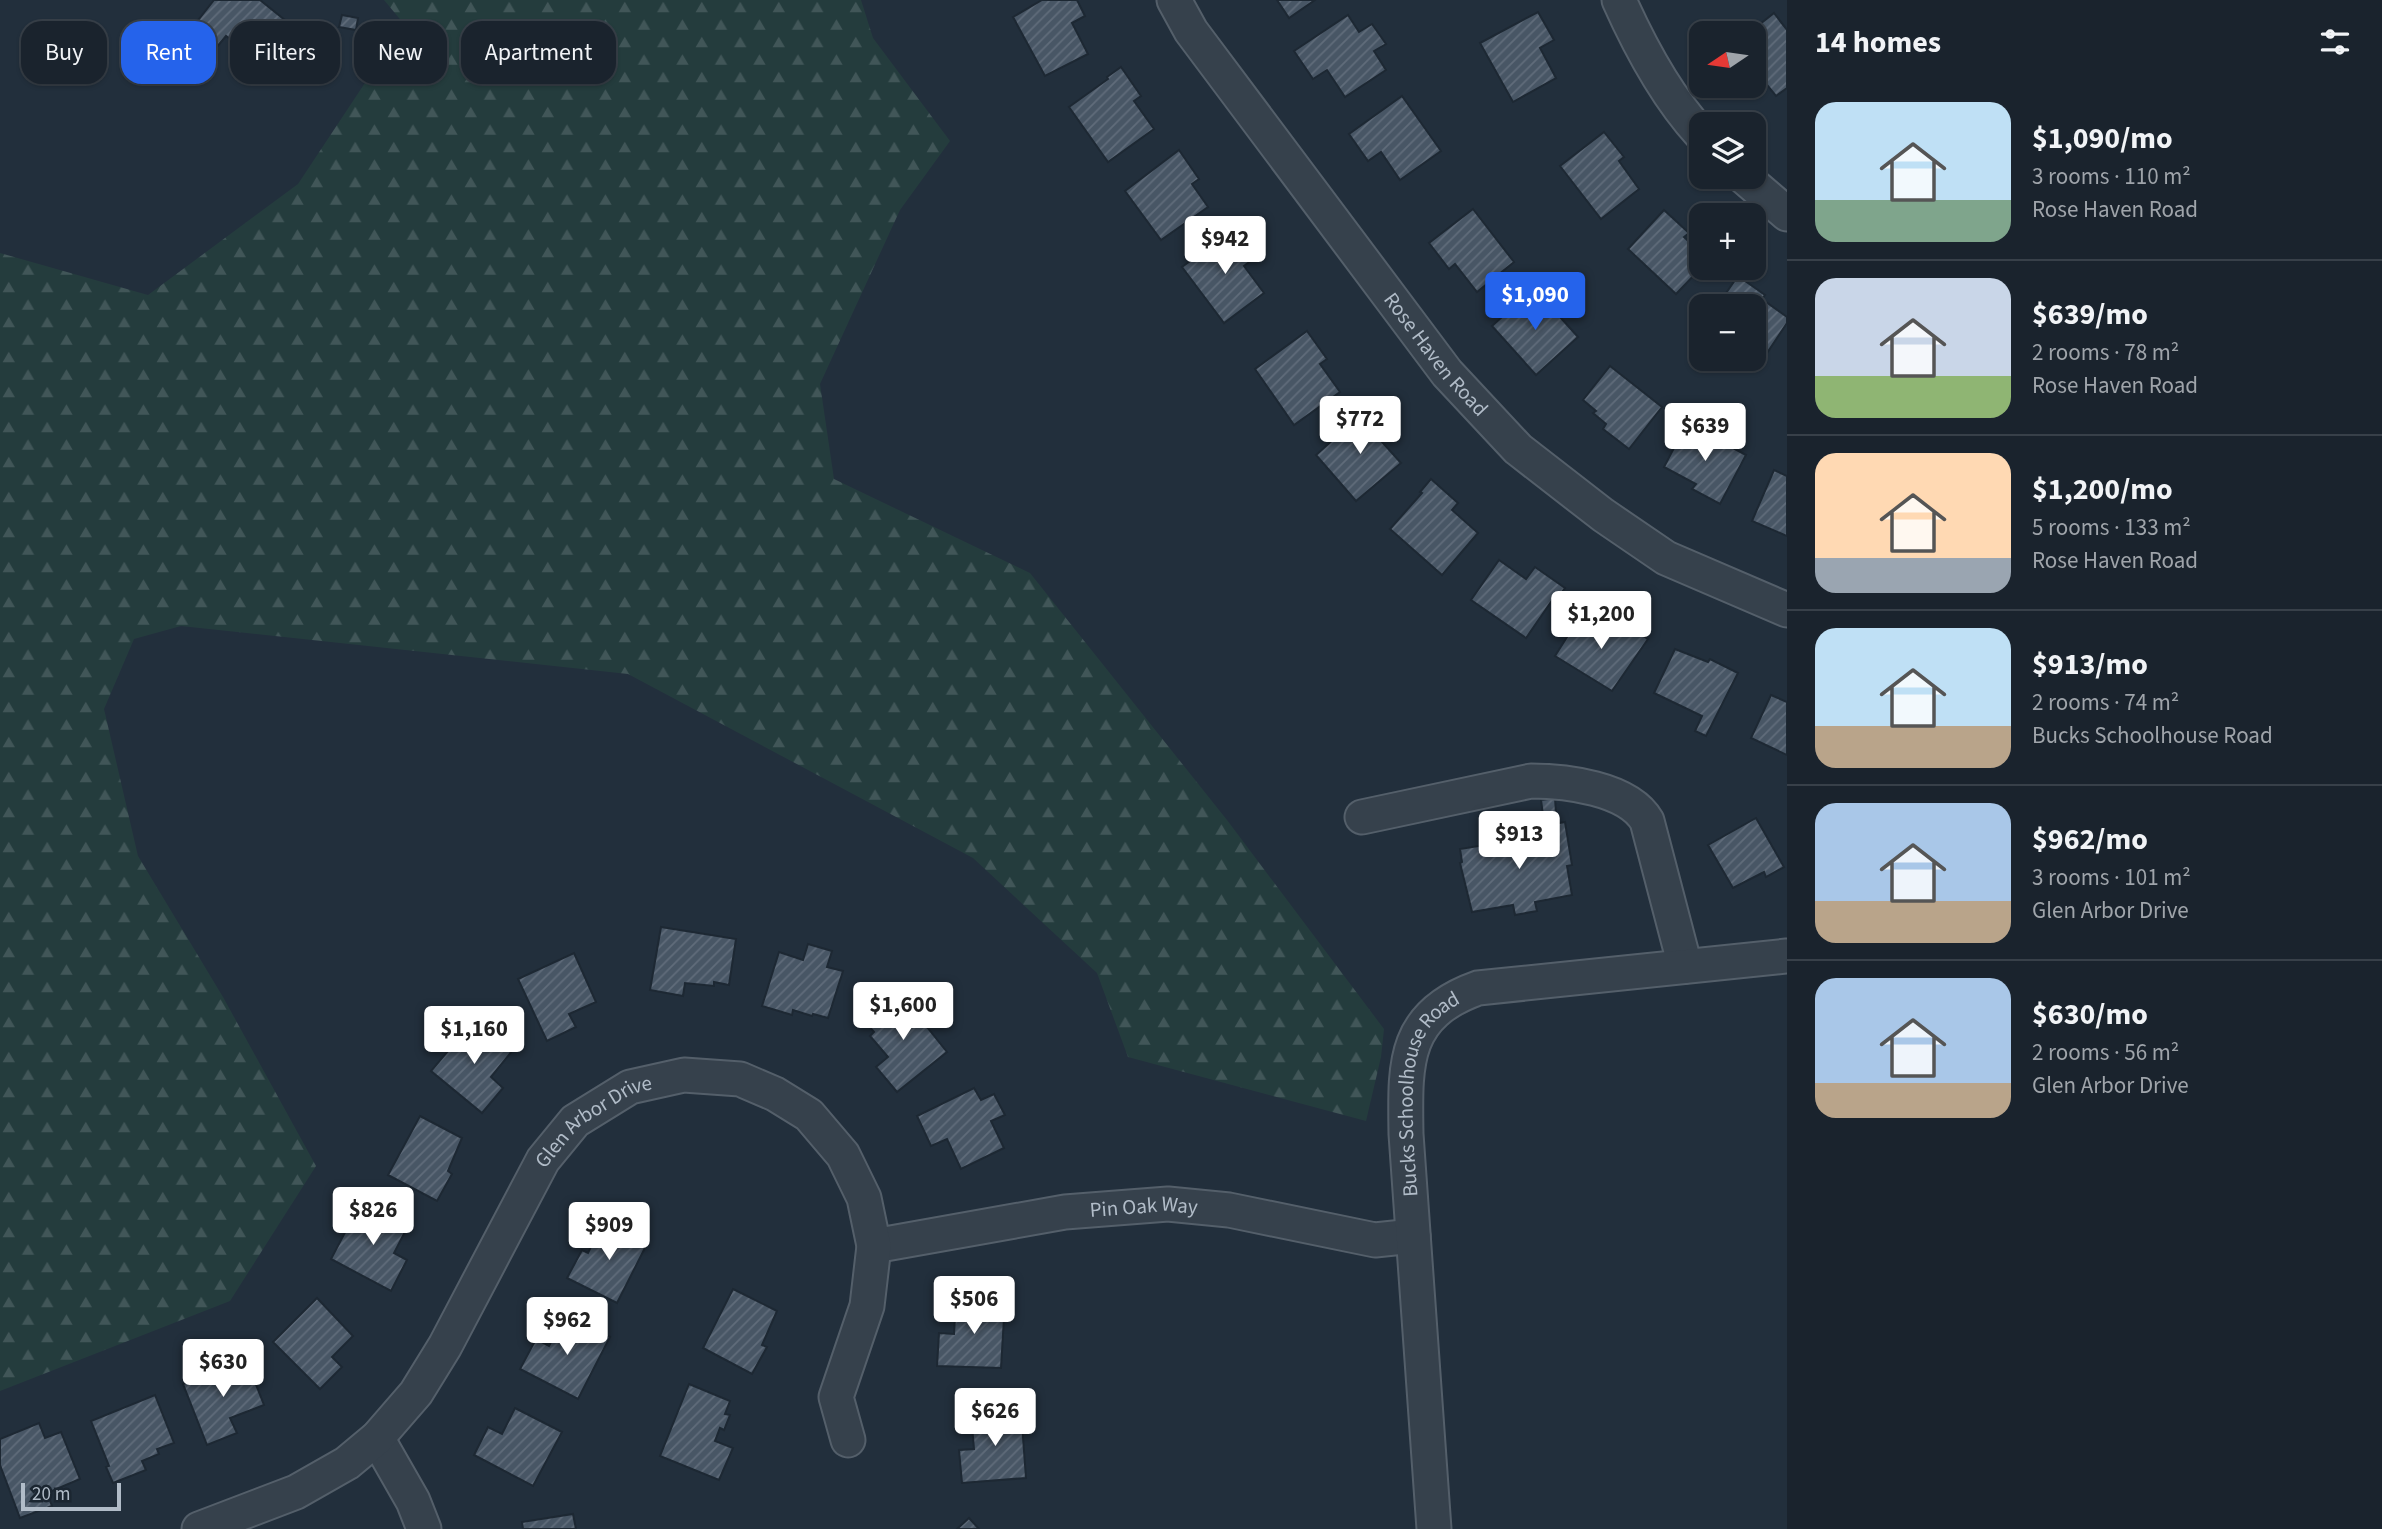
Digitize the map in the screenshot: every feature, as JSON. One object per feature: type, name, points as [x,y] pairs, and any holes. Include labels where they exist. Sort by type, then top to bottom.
[{"type":"street","name":"Rose Haven Road","points":[[1174,0],[1199,42],[1423,342],[1447,373],[1518,449],[1603,515],[1666,558],[1787,610]]},
{"type":"street","points":[[1619,0],[1636,38],[1689,121]]},
{"type":"street","points":[[1758,189],[1787,214]]},
{"type":"street","points":[[1362,817],[1531,781],[1574,784],[1622,798],[1641,810],[1647,821],[1685,966]]},
{"type":"street","name":"Bucks Schoolhouse Road","points":[[1434,1529],[1407,1145],[1408,1066],[1420,1028],[1432,1013],[1446,1002],[1478,988],[1787,956]]},
{"type":"street","name":"Glen Arbor Drive","points":[[200,1529],[296,1492],[347,1463],[377,1438],[416,1393],[445,1346],[543,1160],[575,1121],[630,1087],[684,1075],[740,1079],[775,1094],[809,1115],[843,1155],[864,1198],[874,1246],[867,1306],[835,1397],[848,1440]]},
{"type":"street","name":"Pin Oak Way","points":[[874,1246],[1065,1212],[1168,1204],[1229,1210],[1375,1240],[1413,1236]]},
{"type":"street","points":[[377,1438],[413,1501],[424,1529]]},
{"type":"green space","points":[[384,0],[861,0],[873,38],[950,141],[900,210],[820,384],[834,479],[1030,573],[1227,820],[1384,1029],[1381,1057],[1366,1121],[1128,1057],[1097,973],[973,858],[628,674],[181,626],[134,639],[104,709],[138,856],[223,997],[316,1166],[230,1301],[0,1391],[0,253],[148,295],[298,184],[364,84],[447,84],[447,21],[402,21]]},
{"type":"building","points":[[214,0],[260,0],[286,21],[230,21],[230,39],[226,36],[216,48],[216,21],[198,21]]},
{"type":"building","points":[[1042,0],[1077,0],[1085,16],[1072,23],[1088,54],[1045,76],[1013,17]]},
{"type":"building","points":[[1277,0],[1315,0],[1289,18]]},
{"type":"building","points":[[1538,12],[1554,40],[1540,48],[1556,78],[1513,102],[1480,43]]},
{"type":"building","points":[[1774,13],[1787,30],[1787,88],[1776,96],[1766,84],[1764,21]]},
{"type":"building","points":[[342,15],[358,18],[354,21],[354,30],[340,27]]},
{"type":"building","points":[[1348,15],[1359,32],[1372,24],[1386,44],[1374,51],[1386,70],[1345,97],[1327,70],[1313,79],[1294,51]]},
{"type":"building","points":[[1121,67],[1141,96],[1134,101],[1154,129],[1108,162],[1069,107]]},
{"type":"building","points":[[1402,96],[1441,151],[1400,180],[1381,152],[1368,161],[1349,134]]},
{"type":"building","points":[[1604,132],[1624,157],[1619,161],[1639,189],[1601,219],[1560,166]]},
{"type":"building","points":[[1179,150],[1199,179],[1192,184],[1208,207],[1161,240],[1125,191]]},
{"type":"building","points":[[1473,209],[1514,262],[1477,292],[1455,264],[1449,269],[1429,243]]},
{"type":"building","points":[[1664,210],[1689,233],[1684,237],[1689,242],[1689,280],[1676,294],[1628,249]]},
{"type":"building","points":[[1235,228],[1256,257],[1244,266],[1264,293],[1224,323],[1182,267]]},
{"type":"building","points":[[1735,280],[1744,280],[1764,294],[1725,294]]},
{"type":"building","points":[[1534,288],[1578,337],[1536,375],[1492,326]]},
{"type":"building","points":[[1766,302],[1787,317],[1787,323],[1766,354]]},
{"type":"building","points":[[1307,331],[1327,359],[1320,364],[1340,392],[1294,425],[1255,369]]},
{"type":"building","points":[[1610,366],[1662,407],[1629,449],[1603,429],[1606,424],[1583,400]]},
{"type":"building","points":[[1367,409],[1390,436],[1382,442],[1401,463],[1356,501],[1316,455]]},
{"type":"building","points":[[1687,423],[1746,455],[1720,504],[1692,489],[1696,484],[1664,467]]},
{"type":"building","points":[[1774,470],[1787,476],[1787,536],[1752,521]]},
{"type":"building","points":[[1431,479],[1458,503],[1452,510],[1478,533],[1442,575],[1390,529]]},
{"type":"building","points":[[1499,560],[1526,579],[1535,567],[1565,588],[1555,601],[1553,599],[1526,638],[1471,600]]},
{"type":"building","points":[[1581,615],[1610,632],[1618,620],[1648,639],[1612,691],[1555,656]]},
{"type":"building","points":[[1675,649],[1708,662],[1710,659],[1738,673],[1706,736],[1695,731],[1702,716],[1654,693]]},
{"type":"building","points":[[1771,695],[1787,702],[1787,755],[1751,738]]},
{"type":"building","points":[[1555,798],[1556,813],[1543,815],[1541,800]]},
{"type":"building","points":[[1756,818],[1784,867],[1766,877],[1764,872],[1733,888],[1708,845]]},
{"type":"building","points":[[1565,822],[1572,865],[1567,866],[1572,895],[1535,902],[1537,911],[1515,915],[1513,905],[1472,912],[1460,863],[1460,849],[1534,837],[1532,828]]},
{"type":"building","points":[[661,927],[736,939],[729,985],[714,982],[714,986],[685,983],[683,996],[650,990]]},
{"type":"building","points":[[808,944],[832,951],[827,967],[843,971],[828,1018],[793,1010],[792,1015],[762,1006],[779,952],[803,960]]},
{"type":"building","points":[[574,953],[596,1002],[569,1014],[576,1027],[547,1041],[518,979]]},
{"type":"building","points":[[899,992],[947,1052],[897,1092],[876,1067],[888,1057],[870,1036],[874,1032],[864,1020]]},
{"type":"building","points":[[475,1019],[512,1051],[491,1077],[503,1088],[482,1113],[431,1071]]},
{"type":"building","points":[[974,1088],[981,1100],[994,1094],[1005,1115],[991,1121],[1004,1148],[961,1169],[947,1139],[931,1146],[917,1116]]},
{"type":"building","points":[[420,1116],[462,1138],[448,1171],[452,1174],[437,1201],[388,1175]]},
{"type":"building","points":[[361,1202],[408,1226],[394,1253],[407,1260],[391,1291],[331,1259]]},
{"type":"building","points":[[604,1220],[648,1242],[617,1303],[567,1278],[582,1250],[588,1253]]},
{"type":"building","points":[[733,1289],[777,1311],[762,1345],[767,1347],[752,1374],[703,1348]]},
{"type":"building","points":[[317,1298],[353,1336],[332,1357],[342,1367],[320,1389],[273,1342]]},
{"type":"building","points":[[956,1299],[1005,1301],[1001,1368],[937,1366],[939,1333],[954,1334]]},
{"type":"building","points":[[566,1314],[610,1337],[578,1399],[520,1369],[536,1339],[549,1346]]},
{"type":"building","points":[[246,1359],[264,1405],[230,1418],[237,1433],[207,1445],[183,1384]]},
{"type":"building","points":[[689,1384],[730,1401],[725,1414],[730,1415],[724,1430],[720,1428],[715,1441],[733,1448],[719,1480],[660,1456]]},
{"type":"building","points":[[155,1395],[174,1443],[157,1449],[159,1454],[142,1461],[146,1470],[113,1483],[91,1421]]},
{"type":"building","points":[[515,1408],[562,1432],[533,1486],[474,1455],[488,1427],[502,1434]]},
{"type":"building","points":[[1021,1410],[1026,1478],[962,1483],[959,1450],[974,1449],[971,1414]]},
{"type":"building","points":[[39,1423],[45,1438],[61,1432],[80,1479],[47,1493],[52,1506],[20,1518],[0,1465],[0,1439]]},
{"type":"building","points":[[573,1514],[576,1529],[523,1529],[522,1522]]},
{"type":"building","points":[[969,1518],[979,1529],[957,1529]]}]
